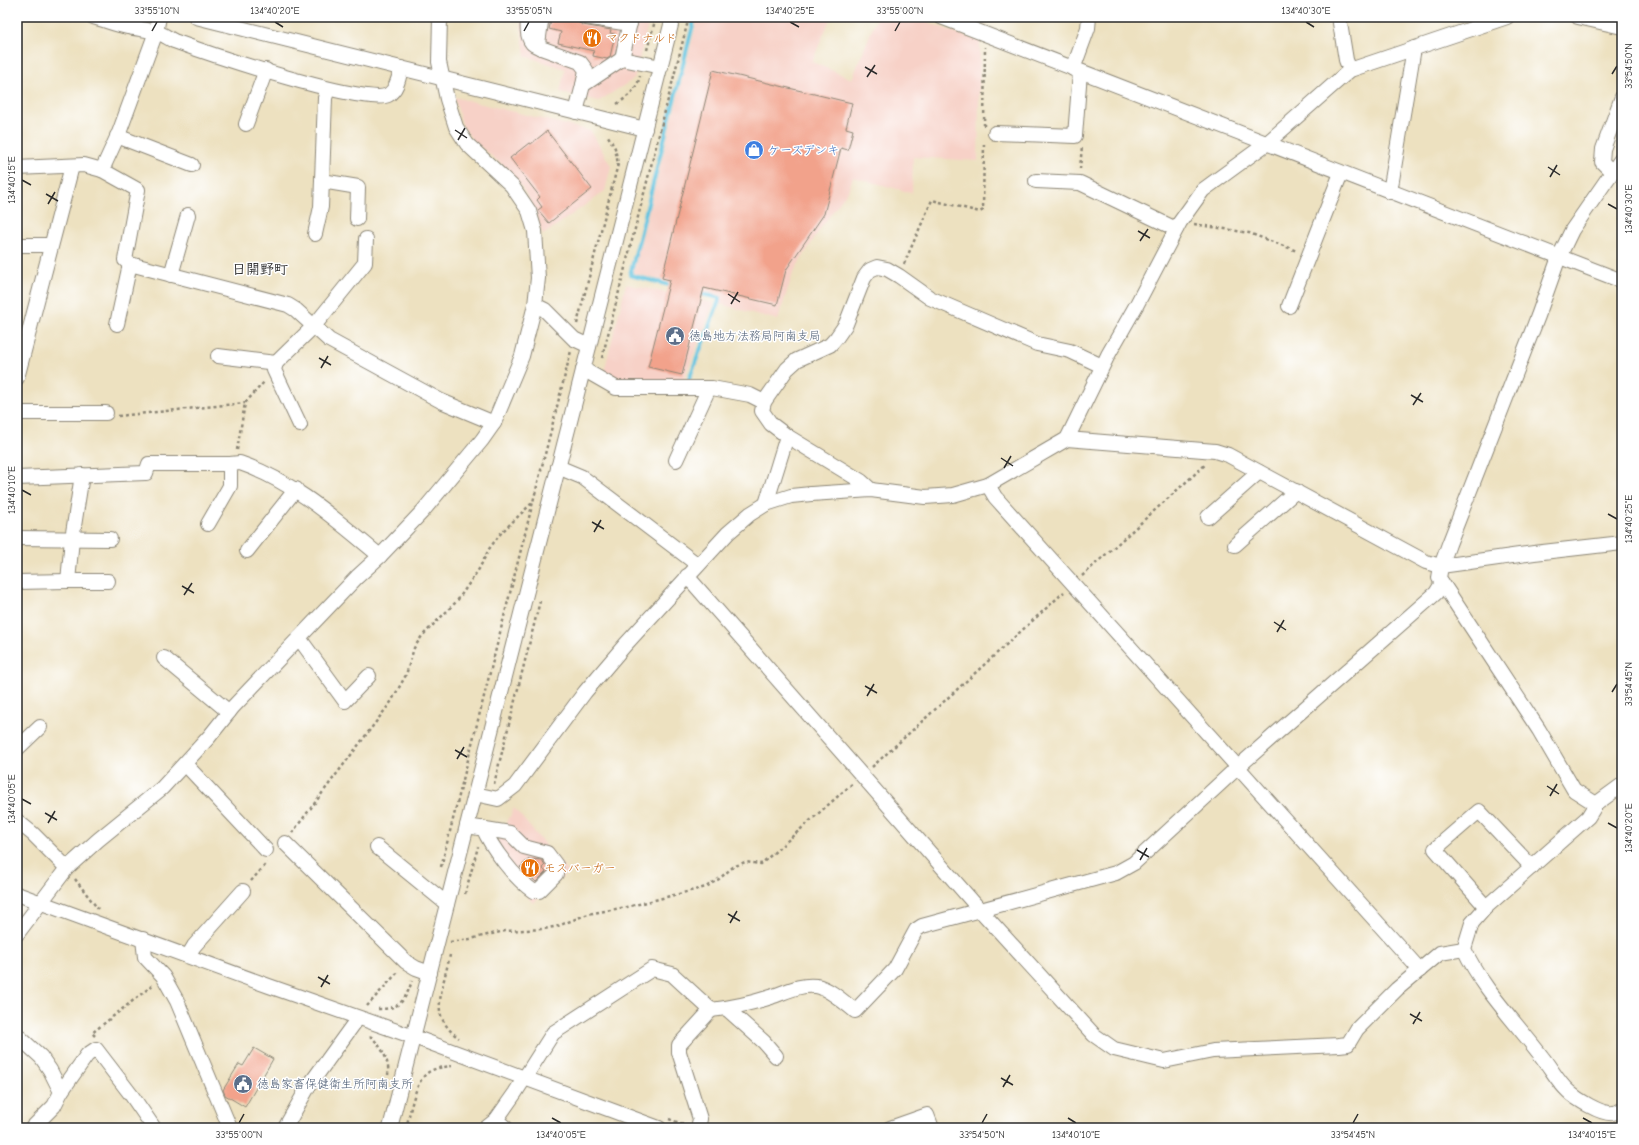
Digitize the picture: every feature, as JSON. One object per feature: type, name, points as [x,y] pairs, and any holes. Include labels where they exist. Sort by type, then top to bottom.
[{"type":"street","points":[[93,17],[126,27],[156,32],[174,40],[266,70],[328,89],[358,95],[387,96],[393,91],[398,82],[401,68]]},
{"type":"street","points":[[102,170],[117,136],[156,32],[159,17]]},
{"type":"street","points":[[196,17],[645,129]]},
{"type":"street","points":[[17,934],[67,868],[98,840],[155,795],[185,764],[210,737],[229,712],[357,577],[380,556],[422,512],[482,440],[494,423],[522,356],[535,305],[538,278],[535,231],[529,211],[512,186],[468,144],[456,127],[442,79],[439,54],[440,17]]},
{"type":"street","points":[[530,17],[527,22],[530,39],[533,44],[580,62],[586,70],[576,112]]},
{"type":"street","points":[[541,48],[538,44],[541,22],[544,17]]},
{"type":"street","points":[[582,85],[622,59],[631,21],[586,17]]},
{"type":"street","points":[[390,1128],[674,17]]},
{"type":"street","points":[[941,17],[1622,281]]},
{"type":"street","points":[[988,134],[1075,136],[1076,70],[1088,28],[1089,17]]},
{"type":"street","points":[[1339,17],[1346,60],[1350,70]]},
{"type":"street","points":[[475,794],[498,799],[514,786],[585,692],[687,576],[728,533],[750,514],[766,504],[791,496],[870,490],[925,497],[953,495],[988,485],[1067,439],[1102,366],[1178,226],[1203,190],[1266,144],[1350,70],[1491,19],[1507,17]]},
{"type":"street","points":[[1578,17],[1622,27]]},
{"type":"street","points":[[1390,192],[1414,48]]},
{"type":"street","points":[[622,59],[661,67]]},
{"type":"street","points":[[246,124],[266,70]]},
{"type":"street","points":[[315,234],[321,207],[325,98],[328,89]]},
{"type":"street","points":[[1612,172],[1602,162],[1602,149],[1622,97]]},
{"type":"street","points":[[117,136],[192,165]]},
{"type":"street","points":[[1596,804],[1574,790],[1539,730],[1439,578],[1441,566],[1538,316],[1559,257],[1572,230],[1622,158]]},
{"type":"street","points":[[17,168],[84,165],[102,170],[138,190],[125,260],[130,264],[288,305],[329,340],[434,397],[494,423]]},
{"type":"street","points":[[17,378],[23,329],[51,245],[72,166]]},
{"type":"street","points":[[1289,306],[1341,173]]},
{"type":"street","points":[[1036,180],[1080,183],[1178,226]]},
{"type":"street","points":[[322,181],[358,187],[356,219]]},
{"type":"street","points":[[171,275],[188,215]]},
{"type":"street","points":[[275,367],[314,326],[365,263],[366,239]]},
{"type":"street","points":[[17,245],[51,245]]},
{"type":"street","points":[[117,324],[130,264]]},
{"type":"street","points":[[870,490],[861,481],[787,436],[771,424],[762,411],[764,402],[787,369],[797,360],[830,345],[837,337],[846,324],[864,278],[870,270],[877,267],[887,269],[930,298],[1037,344],[1070,351],[1102,366]]},
{"type":"street","points":[[535,305],[545,310],[574,339],[589,346]]},
{"type":"street","points":[[218,356],[275,367]]},
{"type":"street","points":[[275,367],[300,425]]},
{"type":"street","points":[[584,369],[616,388],[709,388],[750,395],[764,402]]},
{"type":"street","points":[[676,460],[709,388]]},
{"type":"street","points":[[17,413],[106,413]]},
{"type":"street","points":[[766,504],[787,436]]},
{"type":"street","points":[[1067,439],[1215,451],[1228,455],[1426,562],[1441,566],[1622,543]]},
{"type":"street","points":[[17,478],[146,473],[149,464],[240,463],[296,489],[326,511],[380,556]]},
{"type":"street","points":[[208,524],[230,486],[232,464]]},
{"type":"street","points":[[558,467],[582,477],[698,565]]},
{"type":"street","points":[[1208,517],[1259,472]]},
{"type":"street","points":[[68,581],[72,539],[82,476]]},
{"type":"street","points":[[988,485],[995,497],[1420,970]]},
{"type":"street","points":[[247,551],[296,489]]},
{"type":"street","points":[[1236,545],[1296,491]]},
{"type":"street","points":[[17,538],[110,539]]},
{"type":"street","points":[[687,576],[980,910],[1094,1035],[1114,1049],[1164,1061],[1213,1051],[1339,1046],[1348,1044],[1358,1029],[1397,989],[1440,953],[1464,949]]},
{"type":"street","points":[[17,582],[108,581]]},
{"type":"street","points":[[692,1127],[700,1119],[679,1052],[679,1045],[711,1010],[726,1008],[771,997],[799,987],[817,986],[832,993],[855,1011],[896,968],[916,930],[922,926],[1116,873],[1134,863],[1238,767],[1436,593],[1442,583]]},
{"type":"street","points":[[299,638],[345,701],[369,676]]},
{"type":"street","points":[[164,658],[229,712]]},
{"type":"street","points":[[17,749],[40,727]]},
{"type":"street","points":[[185,764],[268,856]]},
{"type":"street","points":[[1622,785],[1596,804],[1588,817],[1486,907],[1472,923],[1464,949],[1469,960],[1491,995],[1567,1090],[1579,1100],[1600,1111],[1612,1113],[1622,1110]]},
{"type":"street","points":[[1486,907],[1435,849],[1479,810],[1532,866]]},
{"type":"street","points":[[17,821],[33,834],[67,868]]},
{"type":"street","points":[[467,826],[483,828],[510,832],[524,847],[547,853],[556,865],[556,874],[539,891],[528,887],[509,867],[490,843],[483,828]]},
{"type":"street","points":[[285,843],[411,965],[430,973]]},
{"type":"street","points":[[377,847],[447,904]]},
{"type":"street","points":[[188,956],[194,946],[243,891]]},
{"type":"street","points":[[17,894],[269,986],[359,1011],[414,1036],[525,1078],[664,1123]]},
{"type":"street","points":[[143,939],[145,957],[163,976],[177,1001],[230,1128]]},
{"type":"street","points":[[496,1125],[553,1033],[652,969],[672,974],[711,1010]]},
{"type":"street","points":[[726,1008],[764,1042],[776,1056]]},
{"type":"street","points":[[287,1127],[308,1087],[359,1011]]},
{"type":"street","points":[[17,1035],[41,1057],[50,1070],[61,1092]]},
{"type":"street","points":[[32,1128],[54,1106],[61,1092],[87,1055],[96,1049],[132,1096],[154,1128]]},
{"type":"street","points":[[890,1128],[927,1115],[932,1128]]},
{"type":"path","points":[[597,377],[622,285],[689,17]]},
{"type":"path","points":[[899,276],[932,200],[980,212],[982,210],[988,134],[985,44],[988,35]]},
{"type":"path","points":[[440,871],[618,164],[615,148],[608,136]]},
{"type":"path","points":[[1178,226],[1249,233],[1308,255]]},
{"type":"path","points":[[232,464],[245,403],[275,367]]},
{"type":"path","points":[[106,413],[109,417],[245,403]]},
{"type":"path","points":[[285,843],[391,702],[406,675],[414,648],[422,636],[457,601],[479,569],[489,549],[501,533],[533,502],[551,495]]},
{"type":"path","points":[[491,797],[541,596]]},
{"type":"path","points":[[465,897],[483,828]]},
{"type":"path","points":[[243,891],[268,856]]},
{"type":"path","points":[[67,868],[101,912]]},
{"type":"path","points":[[452,942],[454,935]]},
{"type":"path","points":[[451,950],[440,1002],[440,1012],[452,1033],[462,1041]]},
{"type":"path","points":[[367,1006],[378,1009],[391,1009],[402,1001],[408,990],[411,965]]},
{"type":"path","points":[[359,1011],[367,1006],[411,965]]},
{"type":"path","points":[[96,1049],[102,1044],[92,1032],[163,976]]},
{"type":"path","points":[[387,1080],[388,1064]]},
{"type":"path","points":[[664,1123],[692,1127]]},
{"type":"shaded area","points":[[520,17],[650,17],[634,79],[599,101],[560,92],[565,69],[525,56]]},
{"type":"shaded area","points":[[698,17],[831,17],[812,62],[852,79],[877,17],[913,17],[980,41],[978,161],[913,157],[912,193],[853,177],[848,191],[822,226],[793,273],[778,320],[720,304],[721,296],[633,273]]},
{"type":"shaded area","points":[[454,97],[591,131],[611,166],[605,191],[543,235],[531,203],[521,186],[500,163],[473,141],[463,127]]},
{"type":"shaded area","points":[[626,284],[714,303],[683,382],[616,383],[603,376]]},
{"type":"shaded area","points":[[514,808],[568,872],[533,903],[492,854]]},
{"type":"building","points":[[552,17],[577,18],[579,23],[583,25],[611,30],[610,33],[615,34],[610,57],[607,59],[593,56],[594,51],[558,43],[561,32],[549,29]]},
{"type":"building","points":[[713,70],[852,103],[846,128],[853,130],[848,150],[841,148],[824,214],[786,270],[777,305],[704,288],[682,375],[648,367],[670,280],[662,278]]},
{"type":"building","points":[[547,131],[592,189],[549,223],[538,210],[542,207],[537,200],[540,197],[510,158]]},
{"type":"building","points":[[529,859],[542,860],[545,865],[542,868],[546,872],[536,882],[520,867]]},
{"type":"building","name":"徳島家畜保健衛生所阿南支所","points":[[254,1048],[273,1059],[245,1107],[225,1095],[223,1090],[239,1064],[243,1066]]},
{"type":"waterway","points":[[673,286],[630,275],[695,17]]},
{"type":"waterway","points":[[689,379],[720,298],[697,293]]},
{"type":"place","name":"マクドナルド","points":[[592,38]]},
{"type":"place","name":"ケーズデンキ","points":[[754,150]]},
{"type":"place","name":"徳島地方法務局阿南支局","points":[[675,336]]},
{"type":"place","name":"モスバーガー","points":[[530,868]]},
{"type":"place","name":"徳島家畜保健衛生所阿南支所","points":[[243,1084]]},
{"type":"district","name":"日開野町","points":[[260,269]]}]
